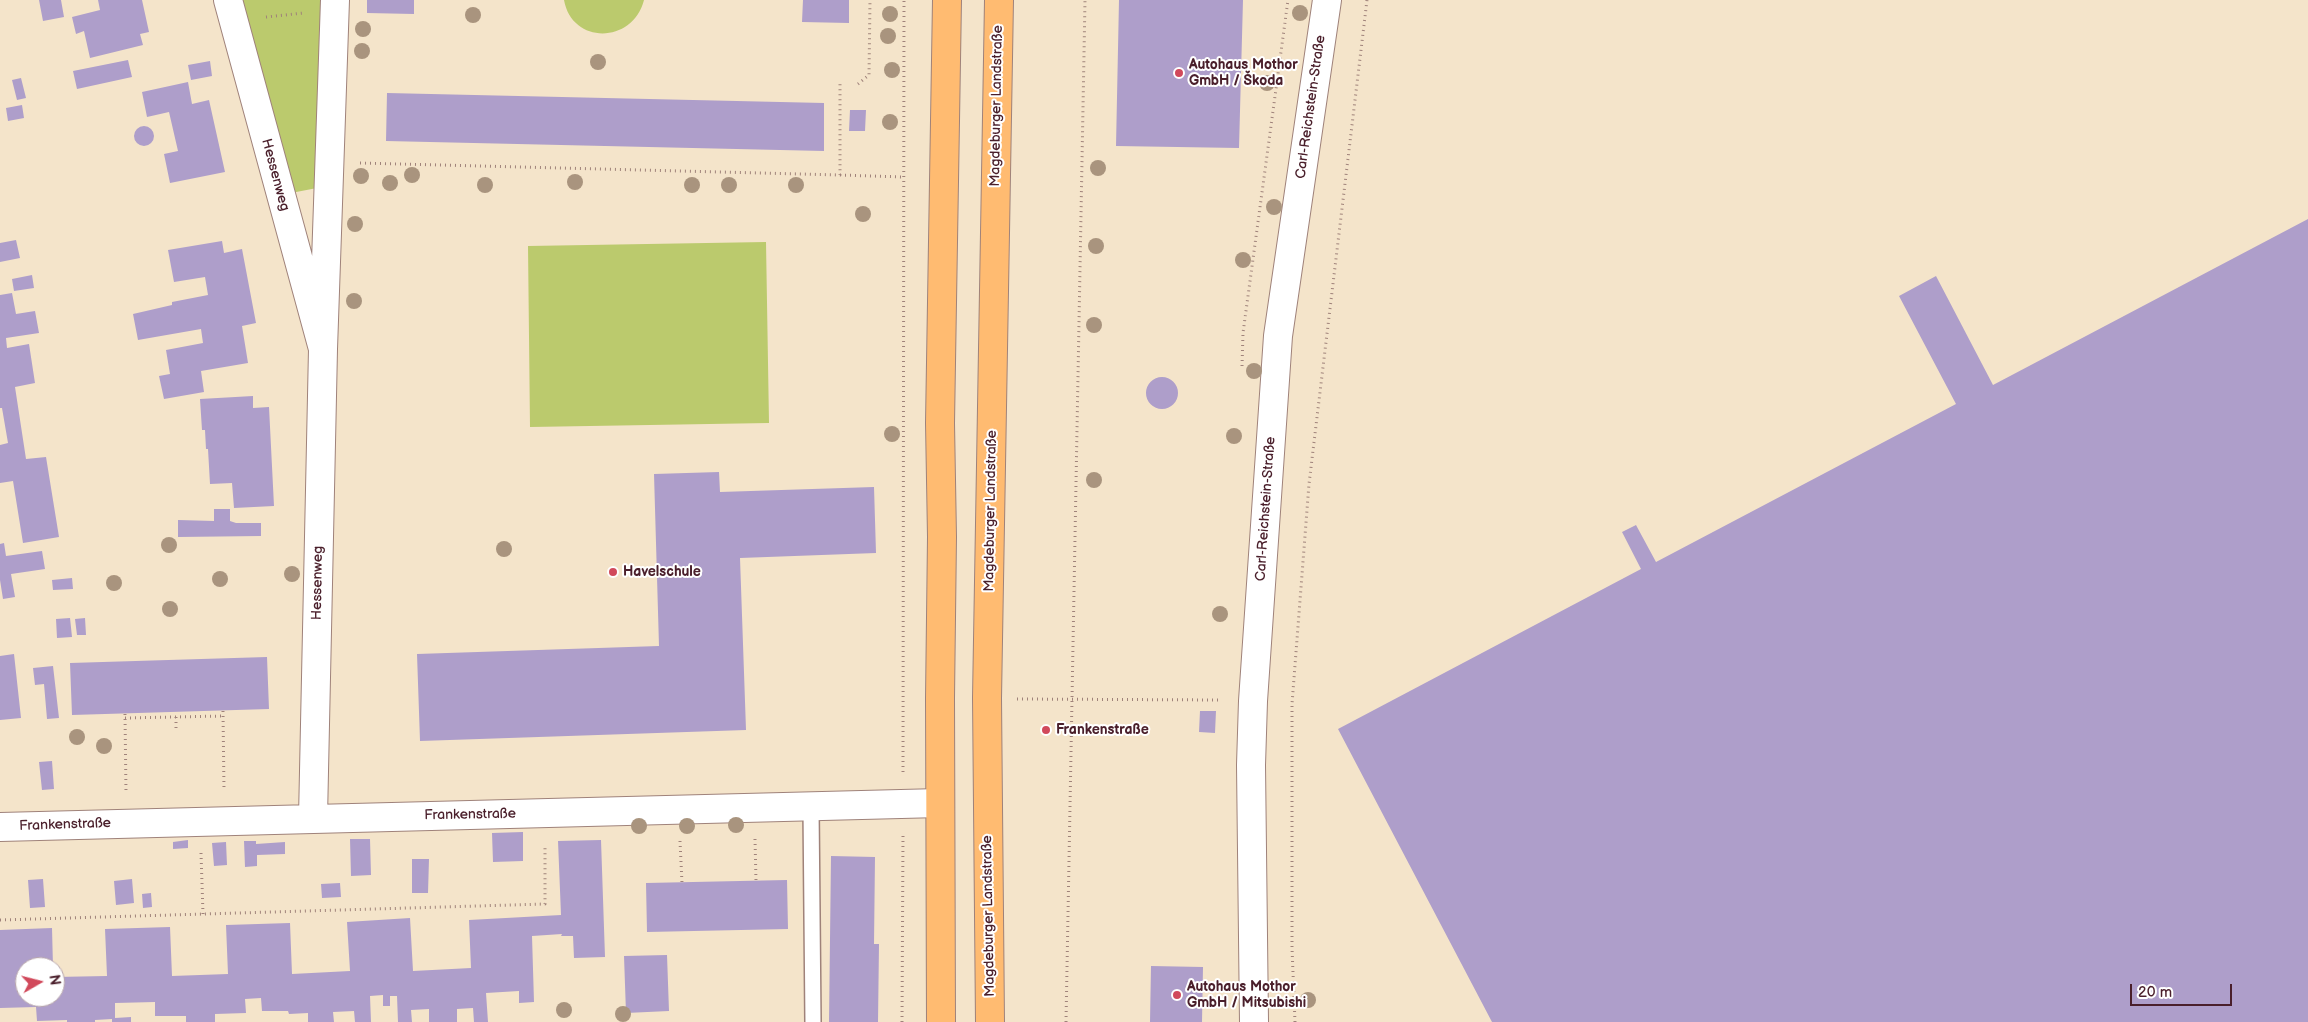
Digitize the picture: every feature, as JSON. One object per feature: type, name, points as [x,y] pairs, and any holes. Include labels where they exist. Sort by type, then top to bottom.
[{"type":"main road","points":[[941,1022],[940,698],[942,537],[940,423],[947,0]]},
{"type":"main road","name":"Magdeburger Landstraße","points":[[990,1022],[987,698],[999,0]]},
{"type":"street","name":"Carl-Reichstein-Straße","points":[[1254,1022],[1251,765],[1253,701],[1278,336],[1327,0]]},
{"type":"street","name":"Hessenweg","points":[[313,818],[323,348],[335,5]]},
{"type":"street","name":"Hessenweg","points":[[231,10],[323,348]]},
{"type":"street","name":"Frankenstraße","points":[[0,827],[940,803]]},
{"type":"lane","points":[[810,807],[813,1022]]},
{"type":"path","points":[[858,84],[868,75],[870,0]]},
{"type":"path","points":[[902,1022],[902,177],[904,0]]},
{"type":"path","points":[[1066,1022],[1085,0]]},
{"type":"path","points":[[1295,1022],[1292,948],[1292,704],[1309,484],[1367,0]]},
{"type":"path","points":[[231,10],[335,5]]},
{"type":"path","points":[[840,83],[840,175]]},
{"type":"path","points":[[330,162],[902,177]]},
{"type":"path","points":[[902,696],[940,698]]},
{"type":"path","points":[[987,698],[1253,701],[1292,704]]},
{"type":"path","points":[[203,914],[223,711]]},
{"type":"path","points":[[127,824],[125,716],[223,716]]},
{"type":"path","points":[[176,717],[176,731]]},
{"type":"path","points":[[754,808],[756,881]]},
{"type":"path","points":[[679,810],[682,882]]},
{"type":"path","points":[[0,920],[545,904],[544,813]]},
{"type":"green space","points":[[241,0],[323,0],[317,188],[291,193]]},
{"type":"green space","points":[[564,0],[644,0],[638,14],[628,25],[616,31],[603,33],[590,31],[578,25],[569,15]]},
{"type":"green space","points":[[766,242],[769,423],[530,427],[528,246]]},
{"type":"building","points":[[39,0],[61,0],[64,17],[43,21]]},
{"type":"building","points":[[98,0],[142,0],[149,32],[140,34],[143,45],[90,58],[84,31],[76,34],[72,17],[100,10]]},
{"type":"building","points":[[367,0],[414,0],[414,14],[367,13]]},
{"type":"building","points":[[803,0],[849,0],[849,23],[802,22]]},
{"type":"building","name":"Autohaus Mothor GmbH / Škoda","points":[[1119,0],[1243,0],[1239,148],[1116,146]]},
{"type":"building","points":[[128,60],[132,77],[77,89],[73,71]]},
{"type":"building","points":[[210,61],[212,76],[191,80],[188,65]]},
{"type":"building","points":[[21,78],[26,98],[17,100],[12,80]]},
{"type":"building","points":[[188,82],[192,104],[209,100],[225,172],[170,183],[164,154],[178,151],[169,112],[147,117],[142,92]]},
{"type":"building","points":[[387,93],[824,103],[824,151],[386,141]]},
{"type":"building","points":[[22,105],[24,118],[8,121],[6,108]]},
{"type":"building","points":[[850,110],[866,110],[865,131],[849,131]]},
{"type":"building","points":[[144,126],[151,129],[154,136],[151,143],[144,146],[137,143],[134,136],[137,129]]},
{"type":"building","points":[[2308,219],[2308,1022],[1492,1022],[1338,729],[1641,569],[1622,532],[1636,525],[1656,562],[1956,404],[1899,296],[1936,276],[1993,385]]},
{"type":"building","points":[[16,240],[20,258],[0,262],[0,243]]},
{"type":"building","points":[[222,241],[224,253],[242,249],[256,323],[242,326],[248,363],[201,371],[204,392],[164,399],[159,376],[170,374],[166,350],[203,343],[201,329],[138,340],[133,314],[172,305],[172,302],[208,295],[205,277],[174,282],[168,250]]},
{"type":"building","points":[[32,275],[34,288],[14,291],[12,279]]},
{"type":"building","points":[[12,293],[16,314],[35,311],[39,333],[6,338],[7,348],[29,344],[35,383],[15,387],[26,459],[46,457],[59,537],[23,543],[13,481],[0,483],[0,445],[8,443],[2,408],[0,408],[0,295]]},
{"type":"building","points":[[1162,377],[1168,378],[1173,382],[1177,387],[1177,399],[1173,404],[1168,408],[1162,409],[1156,408],[1151,404],[1147,399],[1146,393],[1147,387],[1151,382],[1156,378]]},
{"type":"building","points":[[253,396],[253,408],[269,407],[274,506],[234,508],[232,483],[210,484],[208,449],[206,449],[205,430],[202,430],[200,399]]},
{"type":"building","points":[[719,472],[720,492],[874,487],[876,553],[740,558],[746,730],[420,741],[417,654],[659,646],[654,474]]},
{"type":"building","points":[[214,509],[230,509],[230,521],[236,523],[261,523],[261,536],[178,537],[178,520],[214,521]]},
{"type":"building","points":[[4,543],[6,556],[42,551],[45,569],[11,574],[15,597],[3,599],[0,580],[0,544]]},
{"type":"building","points":[[72,578],[73,589],[53,590],[52,580]]},
{"type":"building","points":[[70,618],[72,637],[57,638],[56,619]]},
{"type":"building","points":[[85,618],[86,635],[77,635],[75,619]]},
{"type":"building","points":[[14,654],[21,718],[0,720],[0,656]]},
{"type":"building","points":[[267,657],[269,709],[72,715],[70,663]]},
{"type":"building","points":[[53,666],[59,718],[47,719],[44,684],[35,685],[33,668]]},
{"type":"building","points":[[1200,711],[1216,711],[1215,733],[1199,732]]},
{"type":"building","points":[[52,761],[54,789],[42,790],[39,762]]},
{"type":"building","points":[[523,832],[523,861],[493,862],[492,833]]},
{"type":"building","points":[[350,839],[370,839],[371,875],[351,876]]},
{"type":"building","points":[[188,840],[188,848],[173,849],[173,842]]},
{"type":"building","points":[[601,840],[605,957],[574,958],[573,936],[561,936],[562,934],[532,936],[534,1002],[519,1003],[519,991],[486,993],[488,1022],[474,1022],[473,1008],[457,1009],[457,1022],[429,1022],[429,1009],[411,1010],[412,1022],[398,1022],[397,996],[390,996],[390,1006],[383,1006],[383,995],[370,996],[371,1022],[355,1022],[354,1011],[333,1012],[334,1022],[308,1022],[308,1013],[289,1014],[288,1011],[262,1011],[261,998],[245,999],[246,1013],[215,1014],[215,1022],[186,1022],[186,1016],[155,1016],[155,1002],[115,1003],[115,1018],[131,1017],[131,1022],[112,1022],[112,1019],[95,1020],[95,1022],[67,1022],[67,1020],[37,1021],[36,1007],[65,1007],[65,977],[107,976],[105,929],[170,927],[172,976],[228,974],[226,925],[290,923],[292,974],[350,971],[347,922],[410,918],[413,971],[471,968],[469,920],[561,915],[558,841]]},
{"type":"building","points":[[244,841],[256,841],[256,844],[285,842],[285,854],[257,855],[257,866],[245,867]]},
{"type":"building","points":[[226,842],[227,865],[214,866],[212,843]]},
{"type":"building","points":[[831,856],[875,857],[874,944],[879,944],[878,1022],[829,1022]]},
{"type":"building","points":[[412,859],[429,859],[428,893],[412,893]]},
{"type":"building","points":[[43,879],[45,907],[30,908],[28,880]]},
{"type":"building","points":[[132,879],[134,903],[116,905],[114,881]]},
{"type":"building","points":[[787,880],[788,929],[647,932],[646,883]]},
{"type":"building","points":[[340,883],[341,897],[322,898],[321,884]]},
{"type":"building","points":[[151,893],[152,907],[143,908],[142,894]]},
{"type":"building","points":[[52,928],[53,957],[15,957],[15,1007],[36,1007],[0,1008],[0,930]]},
{"type":"building","points":[[667,955],[669,1011],[626,1013],[624,956]]},
{"type":"building","name":"Autohaus Mothor GmbH / Mitsubishi","points":[[1151,966],[1203,967],[1202,1022],[1150,1022]]},
{"type":"place","name":"Autohaus Mothor GmbH / Škoda","points":[[1179,73]]},
{"type":"place","name":"Havelschule","points":[[613,572]]},
{"type":"place","name":"Frankenstraße","points":[[1046,730]]},
{"type":"place","name":"Autohaus Mothor GmbH / Mitsubishi","points":[[1177,995]]}]
